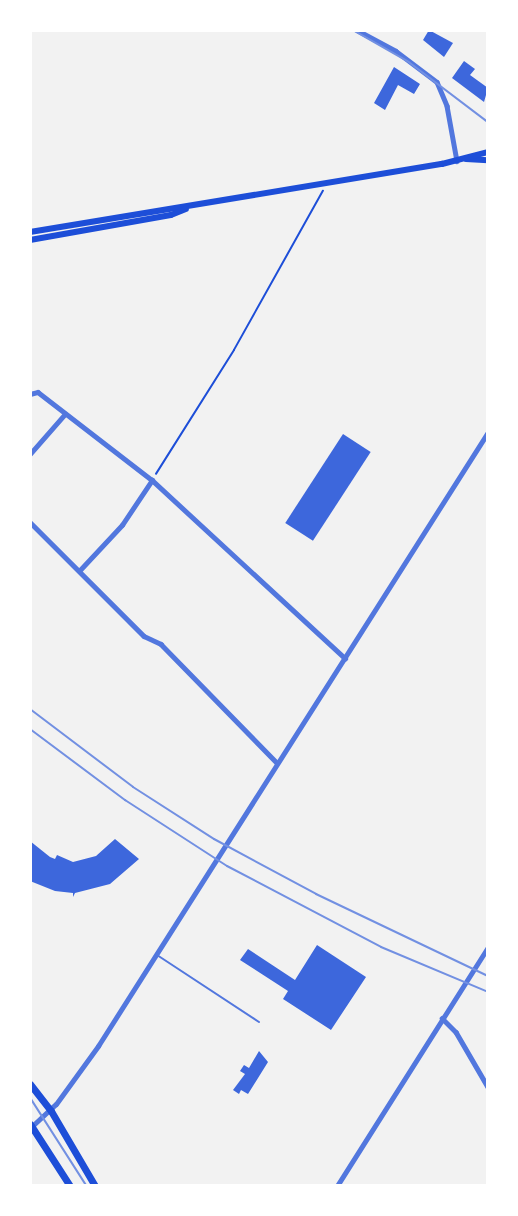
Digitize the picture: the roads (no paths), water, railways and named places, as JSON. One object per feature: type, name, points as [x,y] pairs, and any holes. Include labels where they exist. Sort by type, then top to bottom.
[{"type":"main road","points":[[30,232],[170,208],[189,208],[457,161],[488,152]]},
{"type":"main road","points":[[466,159],[488,160]]},
{"type":"main road","points":[[30,240],[171,215],[189,208]]},
{"type":"main road","points":[[30,1084],[51,1111],[95,1186]]},
{"type":"main road","points":[[30,1126],[70,1186]]},
{"type":"street","points":[[357,30],[403,56],[436,82],[447,106],[457,161]]},
{"type":"street","points":[[30,394],[38,392],[152,480],[345,658]]},
{"type":"street","points":[[30,454],[64,414]]},
{"type":"street","points":[[30,1126],[51,1111],[156,954],[488,432]]},
{"type":"street","points":[[79,571],[122,525],[152,480]]},
{"type":"street","points":[[30,522],[144,636],[161,644],[277,763]]},
{"type":"street","points":[[337,1186],[488,948]]},
{"type":"street","points":[[442,1018],[456,1032],[488,1087]]},
{"type":"lane","points":[[156,954],[260,1022]]},
{"type":"tram line","points":[[353,30],[409,62],[488,122]]},
{"type":"tram line","points":[[30,1097],[87,1186]]},
{"type":"railway","points":[[30,709],[133,787],[214,839],[316,894],[488,976]]},
{"type":"railway","points":[[30,729],[125,800],[227,866],[381,947],[488,992]]}]
